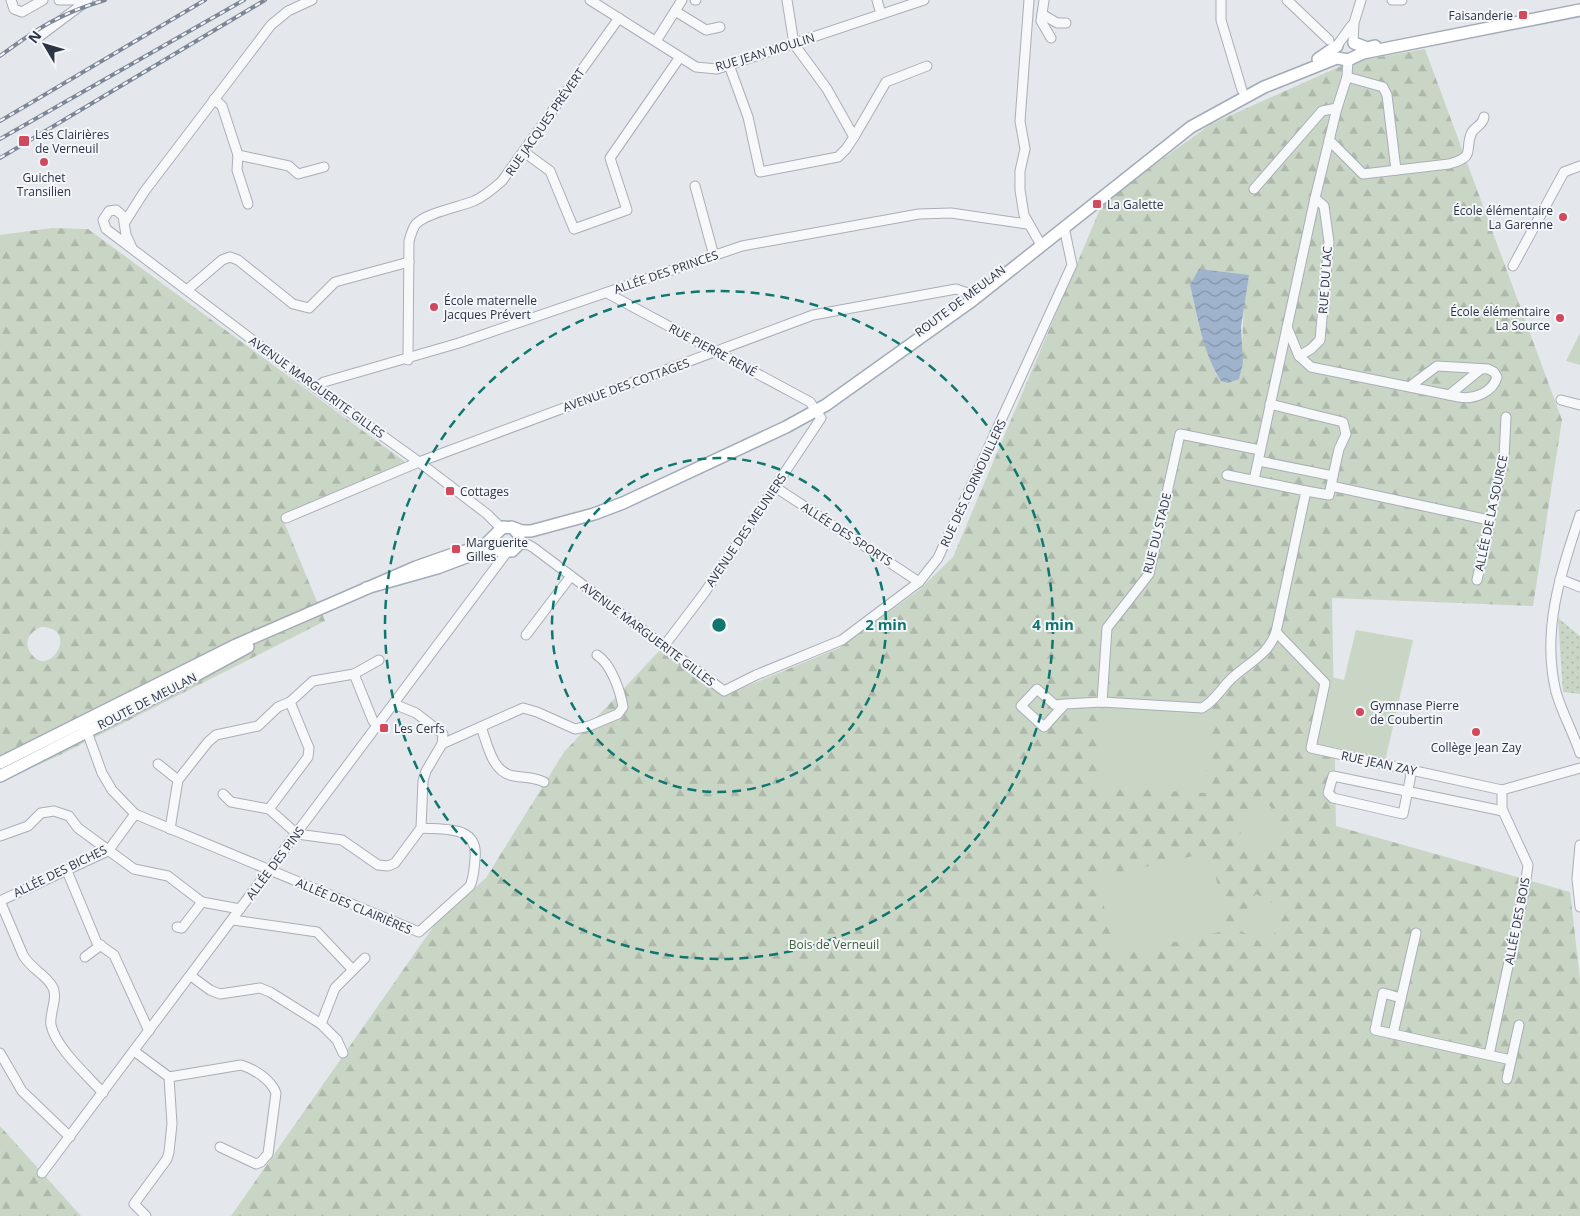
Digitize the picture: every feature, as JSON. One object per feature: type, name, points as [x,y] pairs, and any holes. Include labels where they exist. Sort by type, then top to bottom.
[{"type":"main road","points":[[1547,17],[1580,5]]},
{"type":"main road","points":[[1353,42],[1356,49],[1348,58],[1336,53],[1335,43],[1346,40],[1353,42],[1366,48],[1410,39],[1466,34],[1580,10]]},
{"type":"main road","name":"ROUTE DE MEULAN","points":[[1040,242],[1064,227],[1172,141],[1206,118],[1273,83],[1337,58],[1348,58],[1466,34]]},
{"type":"main road","name":"ROUTE DE MEULAN","points":[[519,543],[537,530],[622,498],[814,409],[971,298],[1186,123],[1242,90],[1292,67],[1320,58],[1335,43]]},
{"type":"main road","name":"ROUTE DE MEULAN","points":[[0,763],[196,663],[366,588],[443,557],[484,546],[502,530]]},
{"type":"main road","points":[[502,530],[537,530]]},
{"type":"main road","points":[[502,530],[518,532],[519,543],[514,549],[504,551],[496,545],[502,530]]},
{"type":"main road","name":"ROUTE DE MEULAN","points":[[366,588],[437,568],[485,550],[504,551]]},
{"type":"main road","name":"ROUTE DE MEULAN","points":[[0,776],[196,676],[291,622]]},
{"type":"street","points":[[12,0],[13,8],[22,12],[43,0]]},
{"type":"street","points":[[58,0],[87,0]]},
{"type":"street","points":[[36,39],[87,0]]},
{"type":"street","points":[[144,192],[133,201],[116,210],[109,211],[104,217],[103,224],[109,231],[118,231],[144,192],[271,26],[288,11],[312,0]]},
{"type":"street","name":"RUE JEAN MOULIN","points":[[590,0],[696,67],[706,69],[729,66],[924,0]]},
{"type":"street","points":[[656,41],[682,0]]},
{"type":"street","points":[[787,0],[794,44],[827,89],[854,136]]},
{"type":"street","points":[[877,0],[882,14]]},
{"type":"street","points":[[1029,0],[1020,122],[1025,149],[1020,171],[1022,207],[1027,224],[1040,242]]},
{"type":"street","points":[[1044,0],[1042,21],[1051,38]]},
{"type":"street","points":[[1221,0],[1221,20],[1242,90]]},
{"type":"street","points":[[1287,0],[1335,43],[1354,23]]},
{"type":"street","points":[[1353,42],[1354,23],[1361,0]]},
{"type":"street","points":[[1392,0],[1402,0]]},
{"type":"street","points":[[675,10],[706,30],[720,27]]},
{"type":"street","points":[[1042,14],[1057,23],[1066,23]]},
{"type":"street","name":"RUE JACQUES PRÉVERT","points":[[408,360],[409,241],[411,231],[417,223],[490,192],[502,181],[618,18]]},
{"type":"street","points":[[524,152],[550,171],[574,229],[627,210],[610,158],[680,57]]},
{"type":"street","points":[[1254,480],[1315,198],[1337,108],[1347,77],[1348,58]]},
{"type":"street","points":[[729,66],[748,117],[760,172],[838,156],[846,149],[886,82],[927,66]]},
{"type":"street","points":[[1347,77],[1383,87],[1387,94],[1396,170]]},
{"type":"street","points":[[214,99],[222,106],[238,156],[238,170],[248,204]]},
{"type":"street","points":[[1254,189],[1322,112],[1337,108]]},
{"type":"street","points":[[1329,140],[1363,174],[1460,161],[1469,153],[1472,132],[1484,121],[1484,117]]},
{"type":"street","points":[[238,156],[289,166],[298,174],[324,167]]},
{"type":"street","points":[[1513,266],[1564,172],[1580,166]]},
{"type":"street","points":[[695,186],[714,256]]},
{"type":"street","name":"RUE DU LAC","points":[[1299,356],[1311,349],[1320,340],[1329,242],[1324,206],[1315,198]]},
{"type":"street","points":[[116,210],[122,214],[127,240],[132,248]]},
{"type":"street","name":"ALLÉE DES PRINCES","points":[[316,388],[324,382],[408,360],[742,246],[919,214],[952,212],[1027,224]]},
{"type":"street","name":"RUE DES CORNOUILLERS","points":[[724,691],[756,675],[842,640],[919,582],[938,558],[1072,265],[1064,227]]},
{"type":"street","name":"AVENUE MARGUERITE GILLES","points":[[109,231],[316,388],[419,462],[487,514],[502,530]]},
{"type":"street","points":[[188,290],[222,260],[230,257],[238,260],[293,304],[309,308],[335,282],[409,262]]},
{"type":"street","name":"AVENUE DES COTTAGES","points":[[286,518],[419,462],[813,315],[956,289],[971,298]]},
{"type":"street","name":"RUE PIERRE RENÉ","points":[[607,293],[810,402],[814,409]]},
{"type":"street","points":[[1287,326],[1299,356],[1310,367],[1409,387],[1449,395],[1467,398],[1489,390],[1496,382],[1497,377],[1494,372],[1481,369],[1437,366],[1409,387]]},
{"type":"street","points":[[1449,395],[1481,369]]},
{"type":"street","points":[[1561,400],[1580,405]]},
{"type":"street","points":[[1227,475],[1329,495],[1339,448],[1346,434],[1342,422],[1270,404]]},
{"type":"street","name":"AVENUE DES MEUNIERS","points":[[664,646],[705,592],[820,418],[814,409]]},
{"type":"street","name":"ALLÉE DE LA SOURCE","points":[[1477,580],[1504,457],[1506,417]]},
{"type":"street","name":"RUE DU STADE","points":[[1102,702],[1107,628],[1149,574],[1180,434],[1260,450]]},
{"type":"street","points":[[1259,461],[1489,520]]},
{"type":"street","name":"ALLÉE DES SPORTS","points":[[775,487],[919,582]]},
{"type":"street","points":[[1065,704],[1044,727],[1021,706],[1037,690],[1055,705],[1065,704],[1102,702],[1202,708],[1213,702],[1231,679],[1266,652],[1276,632],[1306,491]]},
{"type":"street","points":[[1580,515],[1553,606],[1550,640],[1554,676],[1560,704],[1580,753]]},
{"type":"street","points":[[534,548],[537,530]]},
{"type":"street","name":"AVENUE MARGUERITE GILLES","points":[[519,543],[527,544],[534,548],[724,691]]},
{"type":"street","name":"ALLÉE DES PINS","points":[[42,1173],[362,748],[504,551]]},
{"type":"street","name":"AVENUE MARGUERITE GILLES","points":[[526,635],[571,576]]},
{"type":"street","points":[[1560,580],[1580,587]]},
{"type":"street","name":"RUE JEAN ZAY","points":[[1276,632],[1325,683],[1311,748],[1502,790],[1580,768]]},
{"type":"street","points":[[442,744],[523,708],[538,712],[575,729],[590,726],[618,714],[623,707],[621,700],[605,660],[596,655]]},
{"type":"street","points":[[170,829],[178,780],[208,742],[216,735],[258,726],[278,707],[290,702],[313,681],[354,674],[379,660]]},
{"type":"street","points":[[354,674],[373,721],[378,725]]},
{"type":"street","points":[[268,809],[308,757],[309,748],[290,702]]},
{"type":"street","points":[[223,794],[231,802],[268,809],[297,834],[342,840],[372,862],[388,866],[395,863],[421,828],[423,781],[426,771],[442,744],[443,734],[416,712],[394,704]]},
{"type":"street","name":"ALLÉE DES CLAIRIÈRES","points":[[79,723],[112,790],[135,814],[419,932],[470,886],[473,878],[476,852],[476,847],[470,836],[462,832],[421,828]]},
{"type":"street","points":[[481,727],[495,763],[501,771],[508,775],[534,778],[544,782]]},
{"type":"street","points":[[158,764],[178,780]]},
{"type":"street","points":[[1412,770],[1407,792],[1403,814],[1333,798],[1328,793],[1333,776],[1407,792],[1503,811]]},
{"type":"street","name":"ALLÉE DES BOIS","points":[[1489,1056],[1528,865],[1503,811],[1502,790]]},
{"type":"street","points":[[0,836],[28,826],[41,813],[54,811],[69,816],[78,828],[134,869],[168,876],[202,902],[240,909]]},
{"type":"street","name":"ALLÉE DES BICHES","points":[[0,901],[108,851],[135,814]]},
{"type":"street","points":[[1579,907],[1577,879],[1580,845]]},
{"type":"street","points":[[67,871],[97,943],[114,955],[149,1031]]},
{"type":"street","points":[[0,901],[28,964],[53,986],[51,1023],[59,1043],[103,1093]]},
{"type":"street","points":[[177,927],[182,928],[202,902]]},
{"type":"street","points":[[233,920],[317,932],[352,969]]},
{"type":"street","points":[[1394,1034],[1416,934]]},
{"type":"street","points":[[85,957],[101,945]]},
{"type":"street","points":[[321,1024],[335,988],[365,958]]},
{"type":"street","points":[[191,976],[210,990],[220,994],[260,988],[270,992],[321,1024],[337,1040],[343,1053]]},
{"type":"street","points":[[1402,998],[1382,993],[1375,1030],[1511,1060]]},
{"type":"street","points":[[1507,1079],[1519,1025]]},
{"type":"street","points":[[134,1051],[169,1077],[241,1065],[250,1067],[273,1085],[276,1093],[268,1154],[261,1162],[256,1164],[220,1147]]},
{"type":"street","points":[[0,1052],[22,1090],[70,1137]]},
{"type":"street","points":[[146,1216],[134,1204],[167,1159],[169,1152],[172,1124],[169,1077]]},
{"type":"green space","name":"Bois de Verneuil","points":[[1425,49],[1562,420],[1533,606],[1332,598],[1336,826],[1570,892],[1580,979],[1580,1216],[231,1216],[438,920],[486,878],[564,752],[661,649],[723,696],[839,648],[918,591],[953,557],[1103,202],[1211,124],[1350,62]],"holes":[[[1244,304],[1242,344],[1221,381],[1214,370],[1203,335]]]},
{"type":"green space","points":[[52,228],[88,229],[408,464],[282,517],[325,621],[60,755],[0,782],[0,235]],"holes":[[[41,627],[53,629],[59,635],[58,651],[45,661],[37,660],[28,648],[29,637]]]},
{"type":"green space","points":[[1580,333],[1580,365],[1566,361]]},
{"type":"green space","points":[[1558,618],[1580,636],[1580,694],[1563,692]]},
{"type":"green space","name":"Gymnase Pierre de Coubertin","points":[[1356,630],[1413,640],[1385,761],[1319,743],[1330,677],[1344,680]]},
{"type":"green space","points":[[1103,707],[1209,712],[1205,793],[1099,787]]},
{"type":"green space","points":[[1268,803],[1289,836],[1256,857],[1235,824]]},
{"type":"green space","points":[[1210,852],[1228,930],[1116,955],[1097,878]]},
{"type":"green space","points":[[1256,894],[1287,911],[1267,946],[1236,928]]},
{"type":"green space","points":[[0,1126],[81,1216],[0,1216]]},
{"type":"water","points":[[1199,269],[1249,275],[1241,327],[1243,363],[1239,379],[1228,383],[1221,381],[1205,347],[1190,285]]},
{"type":"railway","points":[[0,56],[26,37],[62,16],[105,0]]},
{"type":"railway","points":[[0,121],[205,0]]},
{"type":"railway","points":[[0,139],[244,0]]},
{"type":"railway","points":[[0,158],[265,0]]},
{"type":"place","name":"Faisanderie","points":[[1523,15]]},
{"type":"place","name":"Les Clairières de Verneuil","points":[[24,141]]},
{"type":"place","name":"Guichet Transilien","points":[[44,162]]},
{"type":"place","name":"La Galette","points":[[1097,204]]},
{"type":"place","name":"École élémentaire La Garenne","points":[[1563,217]]},
{"type":"place","name":"École maternelle Jacques Prévert","points":[[434,307]]},
{"type":"place","name":"École élémentaire La Source","points":[[1560,318]]},
{"type":"place","name":"Cottages","points":[[450,491]]},
{"type":"place","name":"Marguerite Gilles","points":[[456,549]]},
{"type":"place","name":"Gymnase Pierre de Coubertin","points":[[1360,712]]},
{"type":"place","name":"Les Cerfs","points":[[384,728]]},
{"type":"place","name":"Collège Jean Zay","points":[[1476,732]]}]
